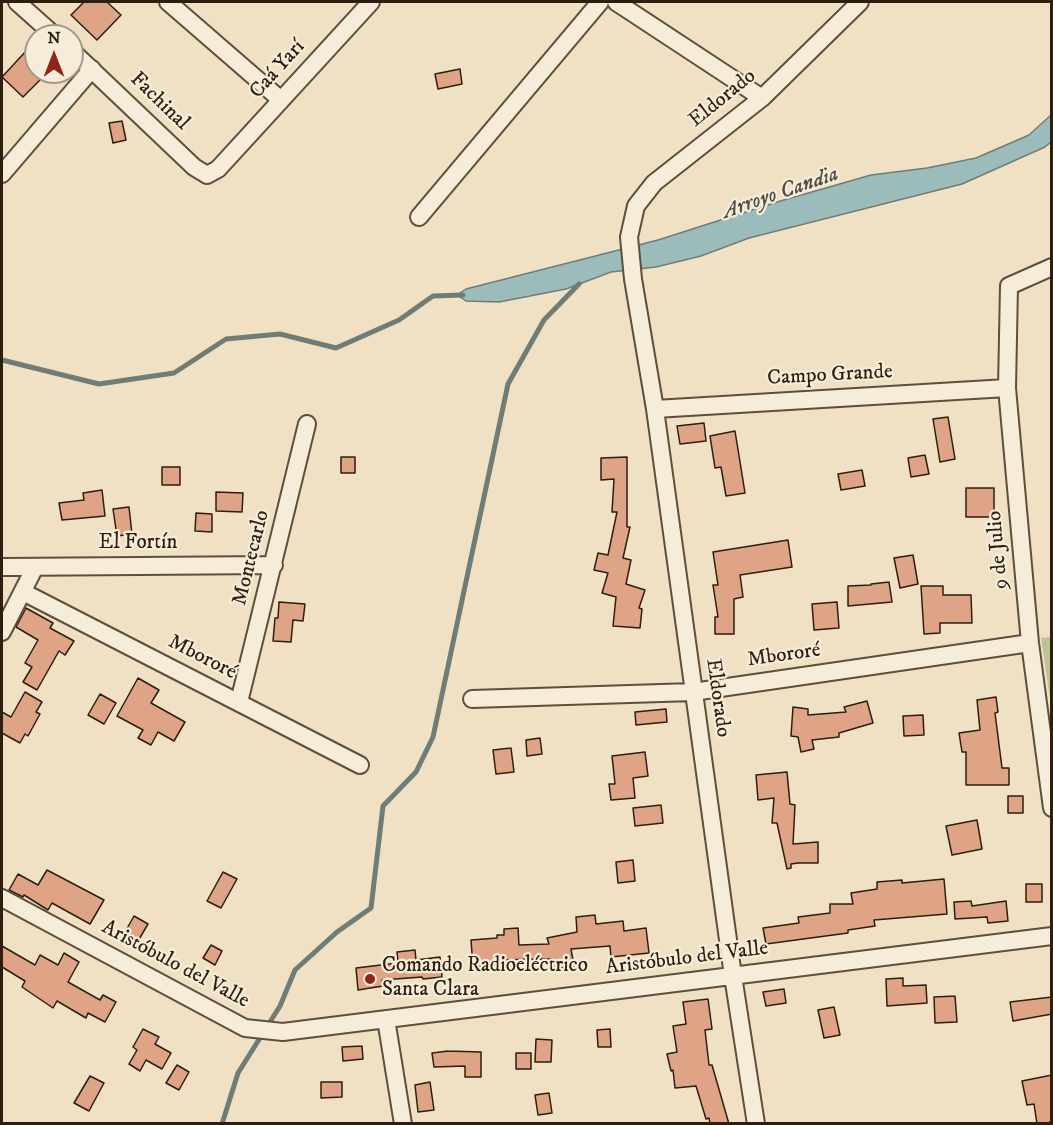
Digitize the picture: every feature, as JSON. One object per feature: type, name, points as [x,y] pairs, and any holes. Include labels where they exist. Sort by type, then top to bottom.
[{"type":"street","points":[[168,2],[281,100]]},
{"type":"street","name":"Caá Yarí","points":[[218,169],[371,2]]},
{"type":"street","points":[[419,217],[600,2]]},
{"type":"street","points":[[616,2],[762,98]]},
{"type":"street","name":"Eldorado","points":[[756,1124],[733,976],[655,410],[633,279],[629,237],[636,206],[654,183],[762,98],[860,2]]},
{"type":"street","points":[[27,5],[44,24]]},
{"type":"street","name":"Fachinal","points":[[84,62],[194,167],[207,175],[218,169]]},
{"type":"street","points":[[2,174],[92,69]]},
{"type":"street","name":"9 de Julio","points":[[1052,267],[1009,286],[1008,388],[1030,644],[1052,808]]},
{"type":"street","name":"Campo Grande","points":[[655,410],[1008,388]]},
{"type":"street","name":"Montecarlo","points":[[239,702],[308,424]]},
{"type":"street","name":"El Fortín","points":[[2,567],[274,565]]},
{"type":"street","points":[[2,628],[35,567]]},
{"type":"street","name":"Mbororé","points":[[23,592],[360,765]]},
{"type":"street","name":"Mbororé","points":[[472,699],[693,692],[1030,644]]},
{"type":"street","name":"Aristóbulo del Valle","points":[[2,898],[245,1028],[284,1032],[1052,936]]},
{"type":"street","points":[[386,1019],[403,1124]]},
{"type":"green space","points":[[1052,637],[1051,705],[1041,638]]},
{"type":"water","points":[[1051,115],[1051,142],[1045,147],[962,184],[749,238],[701,256],[656,267],[611,272],[566,289],[499,302],[466,301],[457,295],[466,289],[658,240],[871,175],[927,168],[976,158],[1029,135]]},
{"type":"building","points":[[84,2],[107,2],[121,15],[97,40],[84,28],[84,24],[80,24],[71,15]]},
{"type":"building","points":[[24,53],[24,84],[36,84],[23,97],[2,77]]},
{"type":"building","points":[[460,69],[462,84],[438,89],[435,74]]},
{"type":"building","points":[[122,121],[126,140],[113,143],[109,123]]},
{"type":"building","points":[[948,417],[955,459],[940,462],[933,419]]},
{"type":"building","points":[[704,423],[706,441],[680,444],[677,426]]},
{"type":"building","points":[[735,431],[745,493],[726,496],[721,467],[715,468],[710,436]]},
{"type":"building","points":[[925,455],[929,474],[911,477],[908,458]]},
{"type":"building","points":[[341,457],[355,457],[355,473],[341,473]]},
{"type":"building","points":[[627,457],[627,527],[630,527],[623,558],[631,560],[626,584],[645,590],[639,608],[642,609],[640,628],[613,626],[616,597],[602,593],[608,573],[594,570],[598,553],[608,555],[617,512],[612,512],[614,479],[601,480],[601,458]]},
{"type":"building","points":[[162,467],[180,467],[180,485],[162,485]]},
{"type":"building","points":[[862,470],[865,486],[841,490],[838,474]]},
{"type":"building","points":[[966,488],[994,488],[994,517],[966,517]]},
{"type":"building","points":[[102,490],[105,516],[62,520],[59,503],[84,500],[83,493]]},
{"type":"building","points":[[216,492],[243,493],[242,512],[216,511]]},
{"type":"building","points":[[129,507],[132,534],[117,536],[113,509]]},
{"type":"building","points":[[196,513],[212,514],[212,532],[195,531]]},
{"type":"building","points":[[788,540],[792,567],[740,575],[743,597],[734,599],[734,634],[715,634],[715,617],[718,617],[713,585],[718,585],[713,552]]},
{"type":"building","points":[[913,555],[918,584],[900,588],[894,558]]},
{"type":"building","points":[[889,582],[892,602],[848,606],[848,586]]},
{"type":"building","points":[[921,586],[943,586],[943,595],[971,595],[972,623],[940,623],[940,633],[924,634]]},
{"type":"building","points":[[279,602],[305,604],[303,621],[293,620],[291,642],[273,641]]},
{"type":"building","points":[[837,602],[839,628],[814,630],[812,604]]},
{"type":"building","points":[[26,608],[53,623],[50,628],[74,641],[65,655],[59,651],[37,690],[23,682],[32,667],[25,663],[38,640],[16,627]]},
{"type":"building","points":[[138,678],[159,690],[151,703],[185,722],[174,741],[158,732],[151,745],[138,738],[143,730],[117,716]]},
{"type":"building","points":[[25,692],[42,702],[36,712],[40,714],[28,736],[25,734],[20,743],[2,733],[2,712],[11,717]]},
{"type":"building","points":[[100,694],[116,703],[104,724],[88,715]]},
{"type":"building","points":[[996,697],[998,712],[995,713],[1002,768],[1009,768],[1009,785],[966,785],[966,752],[962,752],[959,733],[980,730],[977,700]]},
{"type":"building","points":[[867,701],[873,723],[839,733],[839,737],[812,740],[814,749],[801,752],[798,737],[791,736],[793,707],[808,709],[808,715],[846,712],[844,707]]},
{"type":"building","points":[[666,709],[667,722],[636,725],[635,712]]},
{"type":"building","points":[[923,715],[924,735],[904,736],[903,716]]},
{"type":"building","points":[[540,738],[542,754],[527,756],[526,740]]},
{"type":"building","points":[[511,748],[514,772],[496,774],[493,750]]},
{"type":"building","points":[[645,752],[648,776],[633,778],[635,798],[611,800],[609,784],[615,784],[612,756]]},
{"type":"building","points":[[787,772],[790,804],[795,805],[793,844],[818,842],[818,863],[791,864],[791,868],[787,869],[777,823],[772,823],[774,798],[758,800],[756,775]]},
{"type":"building","points":[[1008,796],[1023,796],[1023,813],[1008,813]]},
{"type":"building","points":[[661,805],[663,823],[635,826],[633,808]]},
{"type":"building","points":[[977,820],[982,849],[952,855],[946,826]]},
{"type":"building","points":[[633,860],[635,881],[618,883],[616,862]]},
{"type":"building","points":[[47,870],[104,900],[90,924],[52,903],[48,910],[24,895],[23,897],[9,890],[18,874],[38,885]]},
{"type":"building","points":[[223,872],[237,879],[221,908],[207,901]]},
{"type":"building","points":[[944,879],[947,914],[874,920],[875,926],[848,930],[848,933],[766,944],[763,928],[799,923],[798,917],[830,913],[830,904],[853,904],[851,893],[877,889],[877,882],[902,880],[902,883]]},
{"type":"building","points":[[1026,884],[1042,884],[1042,902],[1026,902]]},
{"type":"building","points":[[971,901],[972,906],[1006,901],[1008,921],[988,923],[987,917],[955,919],[954,902]]},
{"type":"building","points":[[595,915],[596,924],[623,921],[624,931],[646,928],[649,953],[611,957],[610,946],[571,949],[574,966],[553,969],[551,959],[492,960],[492,965],[473,967],[471,940],[497,938],[497,935],[504,935],[504,929],[518,928],[519,945],[549,944],[547,938],[577,932],[576,917]]},
{"type":"building","points":[[134,916],[148,924],[138,941],[124,934]]},
{"type":"building","points":[[211,945],[222,951],[215,965],[203,958]]},
{"type":"building","points":[[2,946],[35,965],[40,955],[58,965],[64,953],[79,962],[68,982],[100,1000],[103,995],[116,1002],[105,1022],[88,1013],[86,1018],[57,1001],[53,1008],[22,987],[25,981],[2,967]]},
{"type":"building","points":[[415,950],[416,960],[440,957],[442,977],[382,980],[383,986],[358,990],[356,968],[398,963],[397,952]]},
{"type":"building","points":[[903,978],[903,986],[926,985],[927,1003],[887,1006],[886,979]]},
{"type":"building","points":[[784,989],[786,1003],[766,1006],[763,992]]},
{"type":"building","points":[[955,996],[957,1022],[935,1023],[934,997]]},
{"type":"building","points":[[1052,997],[1052,1014],[1013,1021],[1010,1002]]},
{"type":"building","points":[[708,999],[712,1029],[705,1030],[709,1065],[712,1065],[729,1124],[710,1124],[709,1118],[706,1119],[696,1086],[675,1088],[673,1070],[671,1071],[667,1054],[677,1052],[673,1026],[686,1024],[683,1002]]},
{"type":"building","points":[[834,1007],[840,1035],[824,1038],[818,1010]]},
{"type":"building","points":[[143,1029],[159,1037],[155,1044],[171,1053],[162,1069],[146,1060],[140,1071],[129,1064],[137,1050],[133,1047]]},
{"type":"building","points":[[610,1029],[611,1047],[598,1047],[597,1030]]},
{"type":"building","points":[[536,1039],[552,1040],[551,1062],[535,1062]]},
{"type":"building","points":[[362,1046],[363,1059],[343,1061],[342,1047]]},
{"type":"building","points":[[481,1052],[481,1077],[465,1077],[465,1066],[434,1067],[432,1053]]},
{"type":"building","points":[[516,1053],[531,1053],[531,1069],[516,1069]]},
{"type":"building","points":[[177,1065],[189,1072],[179,1090],[166,1083]]},
{"type":"building","points":[[1052,1075],[1052,1122],[1037,1124],[1034,1104],[1027,1105],[1022,1081]]},
{"type":"building","points":[[90,1076],[104,1083],[89,1111],[74,1103]]},
{"type":"building","points":[[321,1082],[342,1082],[342,1097],[321,1098]]},
{"type":"building","points":[[430,1082],[434,1110],[418,1112],[415,1085]]},
{"type":"building","points":[[549,1093],[552,1113],[538,1115],[535,1095]]},
{"type":"waterway","points":[[222,1124],[238,1073],[280,1006],[295,970],[337,932],[371,908],[383,806],[416,772],[433,737],[508,384],[544,320],[579,284]]},
{"type":"waterway","points":[[2,360],[99,384],[174,373],[226,339],[280,334],[336,348],[399,320],[433,296],[463,295]]},
{"type":"place","name":"Comando Radioeléctrico Santa Clara","points":[[370,979]]},
{"type":"water label","name":"Arroyo Candia","points":[[781,194]]}]
